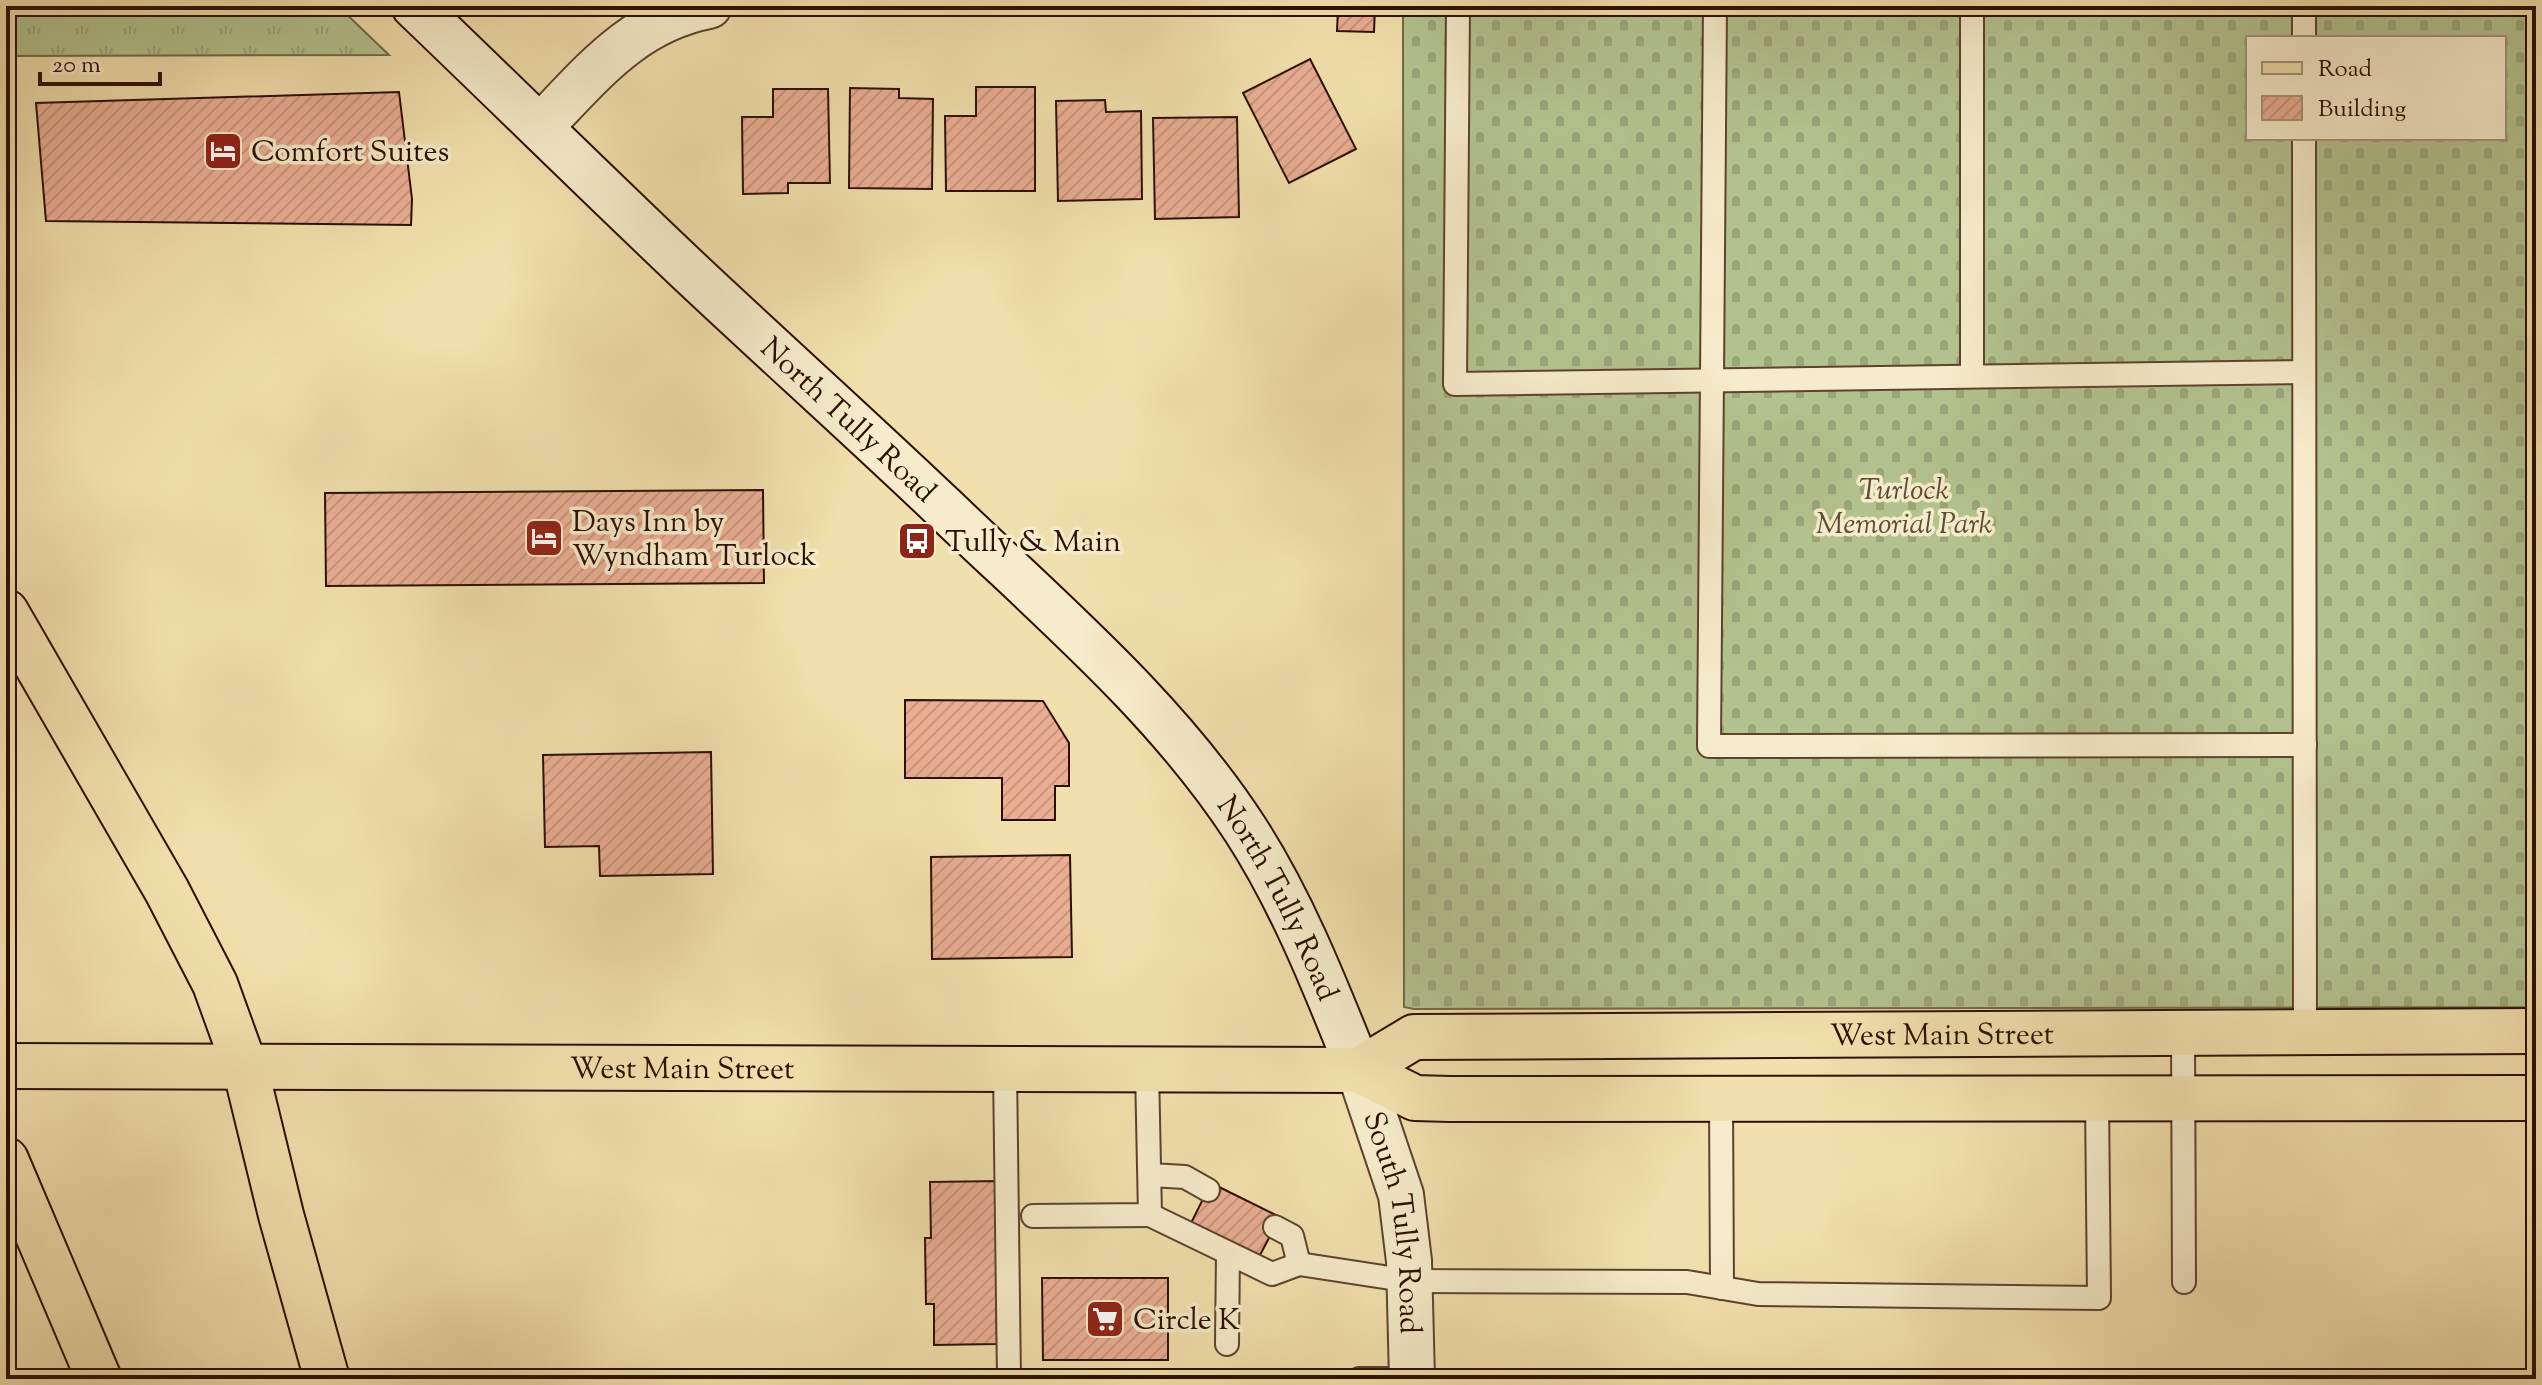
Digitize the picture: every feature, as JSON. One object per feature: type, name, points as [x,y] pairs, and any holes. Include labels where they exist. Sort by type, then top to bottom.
[{"type":"main road","points":[[6,612],[192,936],[215,984],[245,1067],[281,1215],[327,1379]]},
{"type":"main road","name":"West Main Street","points":[[1359,1070],[1414,1037],[2536,1031]]},
{"type":"main road","name":"West Main Street","points":[[6,1066],[1359,1070],[1415,1098],[2536,1098]]},
{"type":"main road","points":[[12,1175],[99,1379]]},
{"type":"street","name":"North Tully Road","points":[[414,6],[677,260],[1106,663],[1167,727],[1218,791],[1264,861],[1313,957],[1359,1070]]},
{"type":"street","points":[[540,127],[628,40],[674,15],[709,6]]},
{"type":"street","name":"South Tully Road","points":[[1359,1070],[1401,1195],[1410,1281],[1412,1379]]},
{"type":"lane","points":[[1458,6],[1455,384],[2304,372]]},
{"type":"lane","points":[[1715,6],[1709,746],[2305,745]]},
{"type":"lane","points":[[1972,6],[1972,376]]},
{"type":"lane","points":[[2304,6],[2304,36]]},
{"type":"lane","points":[[2304,140],[2305,1031]]},
{"type":"lane","points":[[2183,1032],[2184,1282]]},
{"type":"lane","points":[[1005,1069],[1009,1379]]},
{"type":"lane","points":[[1147,1069],[1150,1215]]},
{"type":"lane","points":[[1033,1216],[1150,1215],[1272,1274],[1299,1264],[1410,1281],[1687,1282],[1758,1294],[2099,1298],[2097,1099]]},
{"type":"lane","points":[[1721,1100],[1722,1288]]},
{"type":"lane","points":[[1150,1175],[1185,1177],[1208,1190]]},
{"type":"lane","points":[[1275,1227],[1292,1236],[1299,1264]]},
{"type":"lane","points":[[1227,1344],[1228,1253]]},
{"type":"lane","points":[[1359,1379],[1412,1379]]},
{"type":"green space","points":[[6,6],[338,6],[389,55],[6,56]]},
{"type":"green space","name":"Turlock Memorial Park","points":[[1403,6],[2536,6],[2536,1007],[1404,1007]]},
{"type":"building","points":[[1312,6],[1375,6],[1374,32],[1337,31],[1338,9]]},
{"type":"building","points":[[1310,59],[1356,149],[1289,183],[1243,93]]},
{"type":"building","points":[[976,87],[1035,87],[1035,191],[946,191],[945,116],[976,116]]},
{"type":"building","points":[[850,88],[899,89],[899,98],[933,99],[932,189],[849,188]]},
{"type":"building","points":[[773,89],[828,89],[830,183],[788,183],[788,193],[743,194],[742,117],[773,117]]},
{"type":"building","name":"Comfort Suites","points":[[399,92],[412,199],[411,225],[46,221],[36,103]]},
{"type":"building","points":[[1105,100],[1106,112],[1141,111],[1142,199],[1058,201],[1056,101]]},
{"type":"building","points":[[1237,117],[1239,217],[1155,219],[1153,118]]},
{"type":"building","name":"Days Inn by Wyndham Turlock","points":[[763,490],[764,583],[326,586],[325,493]]},
{"type":"building","points":[[905,700],[1043,701],[1069,743],[1069,786],[1055,786],[1055,820],[1002,820],[1002,778],[905,778]]},
{"type":"building","points":[[711,752],[713,874],[600,876],[599,846],[545,847],[543,755]]},
{"type":"building","points":[[1070,855],[1072,957],[932,959],[931,857]]},
{"type":"building","points":[[1000,1181],[1002,1289],[996,1289],[997,1344],[934,1345],[934,1304],[926,1304],[925,1238],[931,1238],[930,1182]]},
{"type":"building","points":[[1211,1183],[1280,1217],[1259,1257],[1191,1223]]},
{"type":"building","name":"Circle K","points":[[1042,1278],[1168,1278],[1168,1360],[1043,1360]]},
{"type":"place","name":"Comfort Suites","points":[[223,151]]},
{"type":"place","name":"Days Inn by Wyndham Turlock","points":[[544,538]]},
{"type":"place","name":"Tully & Main","points":[[917,541]]},
{"type":"place","name":"Circle K","points":[[1105,1319]]}]
